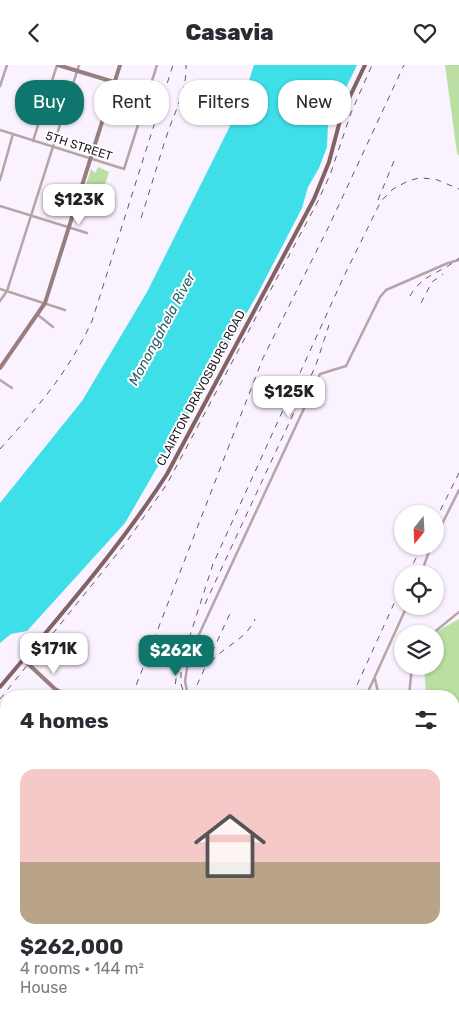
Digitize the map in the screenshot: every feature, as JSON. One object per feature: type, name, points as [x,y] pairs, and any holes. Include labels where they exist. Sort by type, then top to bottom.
[{"type":"main road","points":[[57,65],[107,80]]},
{"type":"main road","points":[[115,80],[120,65]]},
{"type":"main road","name":"CLAIRTON DRAVOSBURG ROAD","points":[[0,687],[108,556],[142,511],[166,474],[314,199],[329,162],[342,113],[365,65]]},
{"type":"main road","points":[[0,368],[45,303],[101,125]]},
{"type":"main road","points":[[23,659],[57,690]]},
{"type":"street","points":[[0,86],[6,65]]},
{"type":"street","points":[[33,141],[57,65]]},
{"type":"street","points":[[0,301],[7,291],[79,65]]},
{"type":"street","points":[[152,80],[157,65]]},
{"type":"street","name":"5TH STREET","points":[[0,130],[124,169],[138,125]]},
{"type":"street","points":[[0,180],[13,134]]},
{"type":"street","points":[[0,205],[88,233]]},
{"type":"street","points":[[186,690],[184,681],[189,656],[320,374],[346,366],[380,297],[386,290],[459,260]]},
{"type":"street","points":[[0,289],[65,310]]},
{"type":"street","points":[[38,315],[53,327]]},
{"type":"street","points":[[0,380],[12,388]]},
{"type":"street","points":[[444,520],[459,489]]},
{"type":"street","points":[[443,625],[459,612]]},
{"type":"street","points":[[369,690],[403,615]]},
{"type":"street","points":[[410,690],[411,675]]},
{"type":"street","points":[[374,678],[377,690]]},
{"type":"green space","points":[[445,65],[459,65],[459,156],[457,153]]},
{"type":"green space","points":[[98,167],[109,172],[101,197],[89,212],[78,210],[91,169],[95,173]]},
{"type":"green space","points":[[459,619],[459,690],[426,690],[425,675],[444,675],[444,627]]},
{"type":"water","name":"Monongahela River","points":[[254,65],[357,65],[350,80],[278,80],[278,125],[328,125],[327,147],[319,168],[308,187],[302,208],[257,295],[125,523],[27,631],[11,634],[0,643],[0,503],[82,401],[147,292],[230,125],[268,125],[268,80],[249,80]]},
{"type":"railway","points":[[0,449],[62,374],[83,340],[92,321],[173,65]]},
{"type":"railway","points":[[141,218],[165,140],[181,97],[185,82],[186,65]]},
{"type":"railway","points":[[7,690],[125,544],[167,484],[317,203],[330,175],[351,113],[372,65]]},
{"type":"railway","points":[[134,690],[263,358],[330,224],[404,65]]},
{"type":"railway","points":[[378,200],[394,161]]},
{"type":"railway","points":[[175,690],[176,679],[213,564],[345,274],[381,201],[393,189],[408,181],[419,178],[435,179],[459,189]]},
{"type":"railway","points":[[410,296],[426,278],[459,258]]},
{"type":"railway","points":[[421,303],[432,282],[443,274]]},
{"type":"railway","points":[[205,604],[316,365],[329,325]]},
{"type":"railway","points":[[443,505],[459,473]]},
{"type":"railway","points":[[412,565],[418,555]]},
{"type":"railway","points":[[355,690],[394,604]]},
{"type":"railway","points":[[195,690],[232,609]]},
{"type":"railway","points":[[211,662],[246,633],[255,619]]},
{"type":"railway","points":[[181,672],[183,690]]}]
